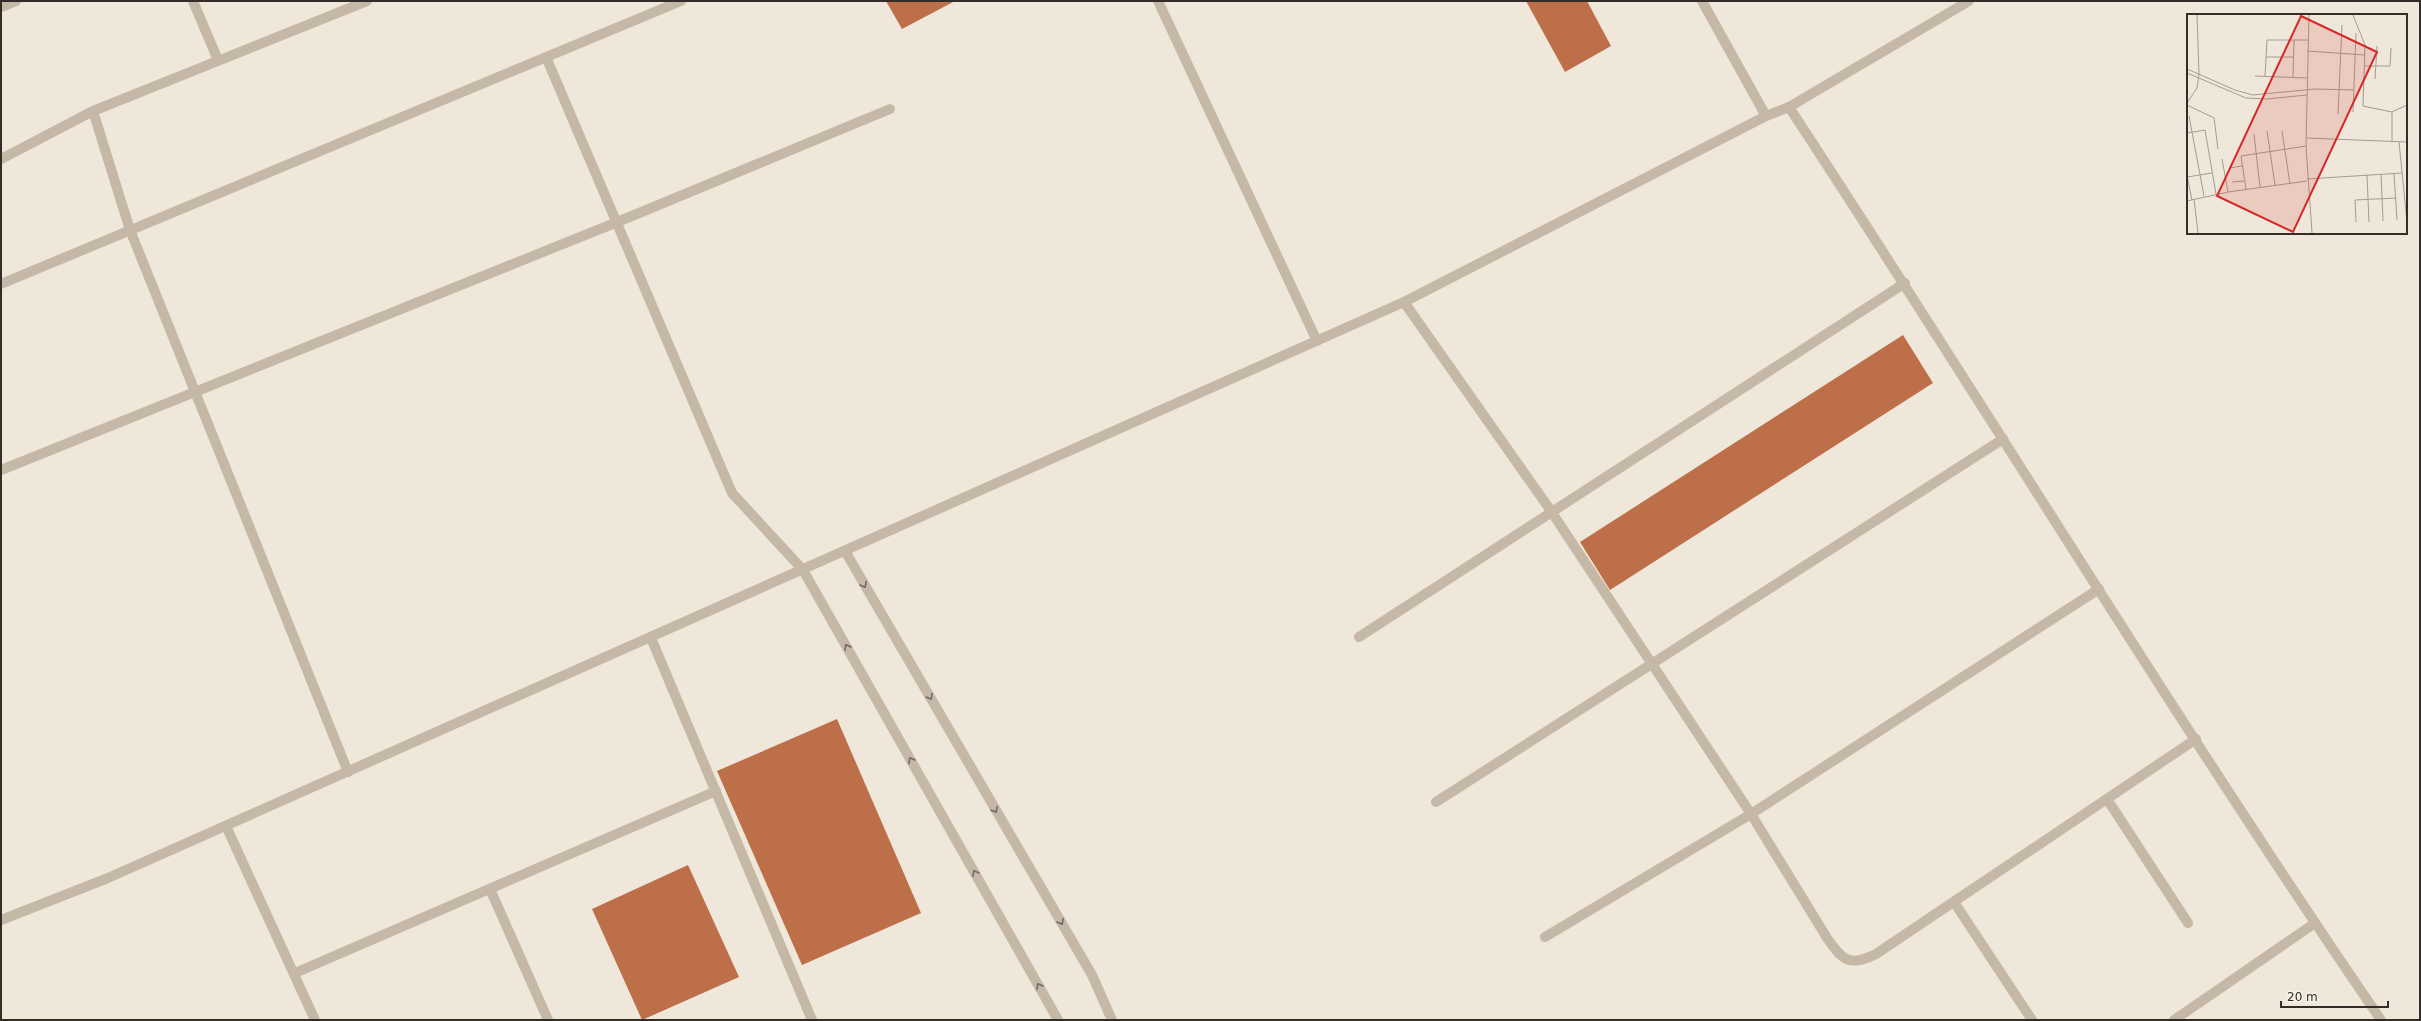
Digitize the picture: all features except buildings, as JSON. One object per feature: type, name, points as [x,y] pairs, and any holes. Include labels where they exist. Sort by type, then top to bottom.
[{"type":"street","points":[[1,7],[16,1]]},
{"type":"street","points":[[193,1],[218,60]]},
{"type":"street","points":[[1,159],[93,111],[367,1]]},
{"type":"street","points":[[1,284],[680,1]]},
{"type":"street","points":[[1158,1],[1316,340]]},
{"type":"street","points":[[1702,1],[1766,116]]},
{"type":"street","points":[[1,920],[108,878],[651,638],[1123,426],[1404,302],[1766,116],[1789,107],[1968,1]]},
{"type":"street","points":[[546,57],[615,223],[732,493],[803,570],[1058,1020]]},
{"type":"street","points":[[1789,107],[1905,283],[2002,439],[2315,923],[2381,1020]]},
{"type":"street","points":[[1,470],[615,223],[890,109]]},
{"type":"street","points":[[93,111],[130,230],[348,772]]},
{"type":"street","points":[[1359,637],[1551,511],[1905,283]]},
{"type":"street","points":[[1404,302],[1551,511],[1653,664],[1751,814],[1827,938],[1838,954],[1851,962],[1863,961],[1876,954],[2196,739]]},
{"type":"street","points":[[1436,802],[2002,439]]},
{"type":"street","points":[[845,551],[1092,975],[1112,1020]]},
{"type":"street","points":[[1545,937],[1751,814],[2099,589]]},
{"type":"street","points":[[651,638],[812,1020]]},
{"type":"street","points":[[294,973],[716,792]]},
{"type":"street","points":[[2107,799],[2188,923]]},
{"type":"street","points":[[226,826],[315,1020]]},
{"type":"street","points":[[490,889],[548,1020]]},
{"type":"street","points":[[1954,902],[2032,1020]]},
{"type":"street","points":[[2174,1020],[2315,923]]}]
